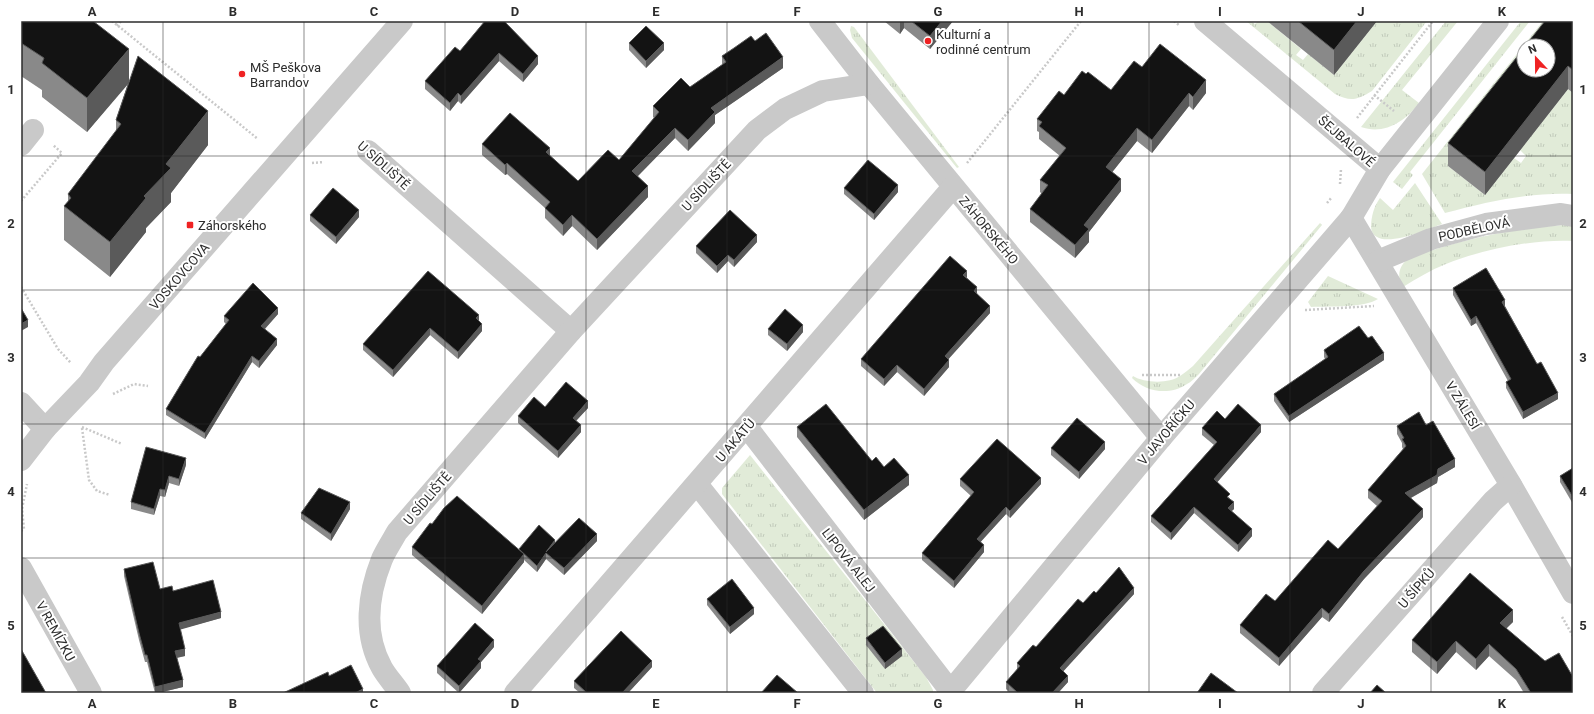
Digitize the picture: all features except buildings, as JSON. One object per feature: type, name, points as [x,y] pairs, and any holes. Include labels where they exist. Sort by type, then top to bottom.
[{"type":"street","name":"VOSKOVCOVA","points":[[24,469],[45,429],[89,383],[104,362],[402,21]]},
{"type":"street","name":"ZÁHORSKÉHO","points":[[820,21],[953,187],[1161,438]]},
{"type":"street","name":"ŠEJBALOVÉ","points":[[1205,21],[1342,136],[1380,170],[1498,21]]},
{"type":"street","name":"U SÍDLIŠTĚ","points":[[400,693],[382,668],[372,642],[369,610],[374,582],[383,558],[397,532],[571,331],[757,130],[784,109],[823,91],[869,84]]},
{"type":"street","name":"U SÍDLIŠTĚ","points":[[368,151],[571,331]]},
{"type":"street","name":"V JAVOŘÍČKU","points":[[950,693],[1161,438],[1351,218],[1380,170]]},
{"type":"street","name":"U AKÁTŮ","points":[[515,693],[747,427],[953,187]]},
{"type":"street","name":"PODBĚLOVÁ","points":[[1378,261],[1431,239],[1486,224],[1561,214],[1573,216]]},
{"type":"street","name":"V ZÁLESÍ","points":[[1351,218],[1511,485],[1573,593]]},
{"type":"street","points":[[21,403],[45,429]]},
{"type":"street","name":"LIPOVÁ ALEJ","points":[[747,427],[950,693]]},
{"type":"street","points":[[697,484],[863,693]]},
{"type":"street","name":"U ŠÍPKŮ","points":[[1323,693],[1493,500],[1511,485]]},
{"type":"street","name":"V REMÍZKU","points":[[21,568],[91,693]]},
{"type":"path","points":[[112,21],[258,139]]},
{"type":"path","points":[[117,26],[121,21]]},
{"type":"path","points":[[953,187],[964,166],[1080,21]]},
{"type":"path","points":[[1342,136],[1433,21]]},
{"type":"path","points":[[21,201],[62,153],[27,138]]},
{"type":"path","points":[[1340,185],[1341,168]]},
{"type":"path","points":[[1336,191],[1327,204],[1351,218]]},
{"type":"path","points":[[21,287],[58,349]]},
{"type":"path","points":[[1304,310],[1378,306]]},
{"type":"path","points":[[1135,374],[1180,376],[1185,370]]},
{"type":"path","points":[[113,394],[134,384],[148,386]]},
{"type":"path","points":[[76,431],[86,421]]},
{"type":"path","points":[[81,427],[122,444]]},
{"type":"path","points":[[81,427],[89,480],[97,492],[110,495]]},
{"type":"path","points":[[21,531],[24,529],[22,509],[24,469]]},
{"type":"path","points":[[1561,616],[1573,636]]},
{"type":"green space","points":[[1246,21],[1251,21],[1255,24],[1258,21],[1267,21],[1301,49],[1296,55],[1303,60],[1308,54],[1334,75],[1377,21],[1427,21],[1372,91],[1358,98],[1350,99],[1335,94]]},
{"type":"green space","points":[[1446,21],[1458,21],[1402,90],[1419,103],[1401,121],[1386,128],[1370,129],[1361,127]]},
{"type":"green space","points":[[1521,21],[1530,21],[1410,172],[1413,175],[1402,189],[1393,182]]},
{"type":"green space","points":[[1543,21],[1573,21],[1553,38],[1530,38]]},
{"type":"green space","points":[[851,26],[854,27],[959,167],[957,168],[852,38],[850,30]]},
{"type":"green space","points":[[1516,55],[1516,78],[1518,78],[1448,166],[1485,195],[1514,158],[1521,163],[1526,156],[1520,150],[1568,89],[1573,93],[1573,194],[1524,196],[1445,213],[1422,174]]},
{"type":"green space","points":[[1415,183],[1442,224],[1402,238],[1381,239],[1374,235],[1371,227],[1372,219],[1380,198],[1393,210]]},
{"type":"green space","points":[[1320,223],[1322,225],[1192,381],[1180,388],[1158,391],[1144,387],[1132,378],[1133,376],[1143,380],[1156,382],[1170,380],[1180,376],[1193,366]]},
{"type":"green space","points":[[1573,225],[1573,241],[1525,243],[1492,250],[1446,264],[1424,274],[1403,287],[1401,283],[1399,275],[1401,267],[1413,256],[1452,244],[1499,233]]},
{"type":"green space","points":[[1328,276],[1378,299],[1364,304],[1311,307],[1308,302]]},
{"type":"green space","points":[[750,455],[926,677],[933,690],[933,693],[877,693],[722,494],[722,488]]},
{"type":"place","name":"Kulturní a rodinné centrum","points":[[928,41]]},
{"type":"place","name":"MŠ Peškova Barrandov","points":[[242,74]]},
{"type":"place","name":"Záhorského","points":[[190,225]]}]
